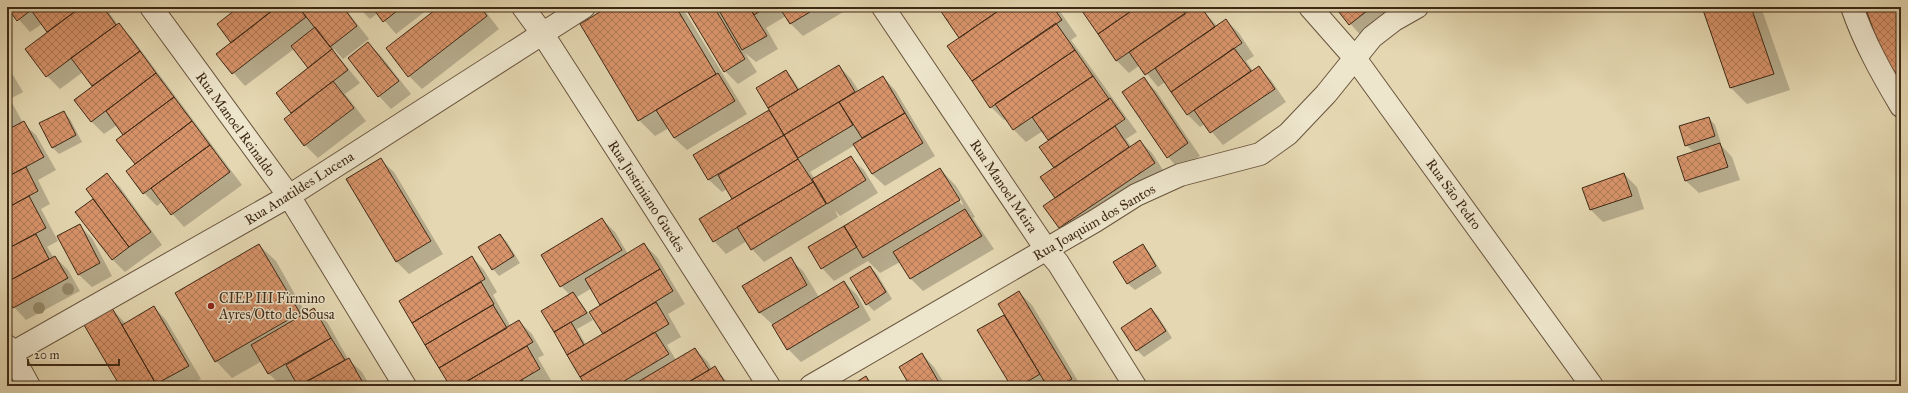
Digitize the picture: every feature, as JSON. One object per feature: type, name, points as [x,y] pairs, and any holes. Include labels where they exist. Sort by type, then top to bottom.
[{"type":"street","name":"Rua Manoel Reinaldo","points":[[151,7],[289,196],[405,386]]},
{"type":"street","name":"Rua Justiniano Guedes","points":[[523,7],[542,33],[769,386]]},
{"type":"street","name":"Rua Anatildes Lucena","points":[[8,352],[289,196],[584,7]]},
{"type":"street","name":"Rua Manoel Meira","points":[[884,7],[1046,249],[1058,263],[1136,386]]},
{"type":"street","name":"Rua São Pedro","points":[[1310,7],[1354,57],[1592,386]]},
{"type":"street","name":"Rua Joaquim dos Santos","points":[[811,386],[1136,195],[1180,175],[1260,154],[1288,134],[1326,94],[1372,36],[1394,20],[1417,7]]},
{"type":"street","points":[[1852,7],[1859,27],[1878,68],[1901,106]]},
{"type":"street","points":[[8,352],[29,386]]},
{"type":"building","points":[[7,7],[35,7],[17,21]]},
{"type":"building","points":[[35,7],[81,7],[47,32],[31,10]]},
{"type":"building","points":[[81,7],[103,7],[116,25],[46,77],[25,49]]},
{"type":"building","points":[[239,7],[277,7],[231,43],[217,24]]},
{"type":"building","points":[[277,7],[299,7],[306,17],[232,74],[216,54]]},
{"type":"building","points":[[303,7],[343,7],[357,26],[330,47],[300,9]]},
{"type":"building","points":[[372,7],[402,7],[383,22]]},
{"type":"building","points":[[439,7],[480,7],[487,16],[408,77],[386,48]]},
{"type":"building","points":[[608,7],[676,7],[716,74],[638,121],[580,24]]},
{"type":"building","points":[[685,7],[714,7],[745,59],[724,72]]},
{"type":"building","points":[[717,7],[749,7],[767,36],[742,50]]},
{"type":"building","points":[[749,7],[767,7],[754,15]]},
{"type":"building","points":[[779,7],[807,7],[810,12],[790,24]]},
{"type":"building","points":[[938,7],[1004,7],[959,38]]},
{"type":"building","points":[[1004,7],[1053,7],[1062,20],[972,81],[947,46]]},
{"type":"building","points":[[1089,7],[1137,7],[1098,34],[1082,11]]},
{"type":"building","points":[[1137,7],[1180,7],[1185,14],[1116,61],[1098,34]]},
{"type":"building","points":[[1194,7],[1201,7],[1215,27],[1145,75],[1129,52]]},
{"type":"building","points":[[1335,7],[1372,7],[1349,25]]},
{"type":"building","points":[[1702,7],[1751,7],[1774,74],[1730,88]]},
{"type":"building","points":[[1870,7],[1901,7],[1901,96],[1897,98],[1866,9]]},
{"type":"building","points":[[1226,19],[1242,43],[1171,92],[1155,68]]},
{"type":"building","points":[[119,23],[140,51],[92,86],[71,58]]},
{"type":"building","points":[[1056,23],[1075,50],[990,108],[972,81]]},
{"type":"building","points":[[315,27],[332,49],[308,68],[291,46]]},
{"type":"building","points":[[368,42],[399,81],[378,97],[348,58]]},
{"type":"building","points":[[1234,48],[1251,71],[1187,115],[1171,92]]},
{"type":"building","points":[[332,49],[348,70],[291,113],[276,93]]},
{"type":"building","points":[[1075,50],[1093,76],[1013,130],[995,104]]},
{"type":"building","points":[[140,51],[156,73],[91,122],[74,100]]},
{"type":"building","points":[[839,65],[855,92],[784,135],[768,108]]},
{"type":"building","points":[[1259,66],[1275,89],[1210,133],[1194,110]]},
{"type":"building","points":[[786,70],[798,90],[768,108],[756,88]]},
{"type":"building","points":[[156,73],[174,97],[123,135],[106,111]]},
{"type":"building","points":[[718,73],[735,101],[674,138],[656,110]]},
{"type":"building","points":[[883,76],[905,113],[862,138],[839,102]]},
{"type":"building","points":[[1093,76],[1109,99],[1048,140],[1032,117]]},
{"type":"building","points":[[1144,77],[1188,143],[1167,158],[1122,92]]},
{"type":"building","points":[[333,81],[354,108],[304,146],[284,119]]},
{"type":"building","points":[[174,97],[192,121],[135,164],[116,140]]},
{"type":"building","points":[[1110,98],[1125,119],[1054,168],[1039,147]]},
{"type":"building","points":[[839,102],[853,125],[798,158],[784,135]]},
{"type":"building","points":[[769,110],[784,135],[708,180],[693,155]]},
{"type":"building","points":[[64,111],[76,135],[52,148],[39,123]]},
{"type":"building","points":[[905,113],[923,143],[872,174],[853,144]]},
{"type":"building","points":[[1709,117],[1715,136],[1685,146],[1679,126]]},
{"type":"building","points":[[24,121],[44,157],[7,177],[7,130]]},
{"type":"building","points":[[192,121],[210,145],[143,194],[126,171]]},
{"type":"building","points":[[1115,126],[1129,147],[1055,198],[1040,177]]},
{"type":"building","points":[[784,135],[798,159],[732,199],[718,175]]},
{"type":"building","points":[[1140,140],[1155,163],[1059,228],[1043,206]]},
{"type":"building","points":[[1720,143],[1728,167],[1685,181],[1677,157]]},
{"type":"building","points":[[210,145],[230,172],[171,215],[151,188]]},
{"type":"building","points":[[851,156],[866,180],[827,204],[812,179]]},
{"type":"building","points":[[381,158],[431,241],[396,262],[346,179]]},
{"type":"building","points":[[798,159],[813,182],[713,242],[699,219]]},
{"type":"building","points":[[26,167],[38,191],[7,208],[7,177]]},
{"type":"building","points":[[940,168],[960,200],[863,258],[844,226]]},
{"type":"building","points":[[107,173],[151,232],[129,247],[86,189]]},
{"type":"building","points":[[1624,173],[1632,196],[1590,210],[1582,188]]},
{"type":"building","points":[[813,182],[826,204],[751,250],[737,227]]},
{"type":"building","points":[[29,196],[46,228],[7,249],[7,208]]},
{"type":"building","points":[[93,199],[129,247],[112,260],[75,212]]},
{"type":"building","points":[[965,209],[982,236],[910,279],[893,252]]},
{"type":"building","points":[[602,218],[622,250],[560,287],[541,255]]},
{"type":"building","points":[[80,224],[100,263],[78,275],[57,236]]},
{"type":"building","points":[[844,226],[857,247],[821,269],[808,247]]},
{"type":"building","points":[[36,234],[49,259],[7,282],[7,249]]},
{"type":"building","points":[[500,234],[514,256],[492,270],[478,247]]},
{"type":"building","points":[[644,243],[660,269],[600,305],[585,279]]},
{"type":"building","points":[[259,244],[300,313],[215,362],[175,293]]},
{"type":"building","points":[[1143,244],[1156,266],[1127,284],[1113,262]]},
{"type":"building","points":[[55,256],[68,278],[13,308],[7,297],[7,282]]},
{"type":"building","points":[[472,256],[485,279],[412,323],[399,301]]},
{"type":"building","points":[[791,257],[807,285],[759,313],[742,286]]},
{"type":"building","points":[[870,266],[886,292],[866,305],[850,278]]},
{"type":"building","points":[[660,269],[673,291],[603,334],[589,312]]},
{"type":"building","points":[[844,281],[859,307],[787,350],[772,325]]},
{"type":"building","points":[[481,282],[494,304],[425,345],[412,323]]},
{"type":"building","points":[[1019,291],[1072,379],[1060,386],[1047,386],[998,304]]},
{"type":"building","points":[[573,292],[587,313],[554,332],[541,311]]},
{"type":"building","points":[[656,302],[669,324],[580,377],[567,355]]},
{"type":"building","points":[[493,305],[507,328],[439,368],[425,345]]},
{"type":"building","points":[[154,306],[189,366],[156,384],[122,325]]},
{"type":"building","points":[[112,308],[156,384],[153,386],[120,386],[84,325]]},
{"type":"building","points":[[314,308],[331,338],[268,374],[251,345]]},
{"type":"building","points":[[1151,308],[1166,331],[1136,351],[1121,328]]},
{"type":"building","points":[[1004,315],[1040,374],[1020,386],[1011,386],[977,330]]},
{"type":"building","points":[[519,320],[533,342],[459,386],[450,386],[439,368]]},
{"type":"building","points":[[571,322],[584,345],[567,355],[554,332]]},
{"type":"building","points":[[655,332],[669,354],[616,386],[586,386],[580,377]]},
{"type":"building","points":[[331,338],[345,360],[298,386],[286,365]]},
{"type":"building","points":[[527,346],[540,369],[511,386],[459,386]]},
{"type":"building","points":[[695,348],[709,370],[682,386],[631,386]]},
{"type":"building","points":[[922,353],[941,386],[910,386],[899,367]]},
{"type":"building","points":[[349,358],[363,383],[357,386],[311,386],[308,381]]},
{"type":"building","points":[[715,366],[727,386],[682,386],[709,370]]},
{"type":"building","points":[[866,376],[872,386],[850,386]]},
{"type":"building","points":[[522,380],[526,386],[511,386]]},
{"type":"place","name":"CIEP III Firmino Ayres/Otto de Sousa","points":[[211,306]]}]
